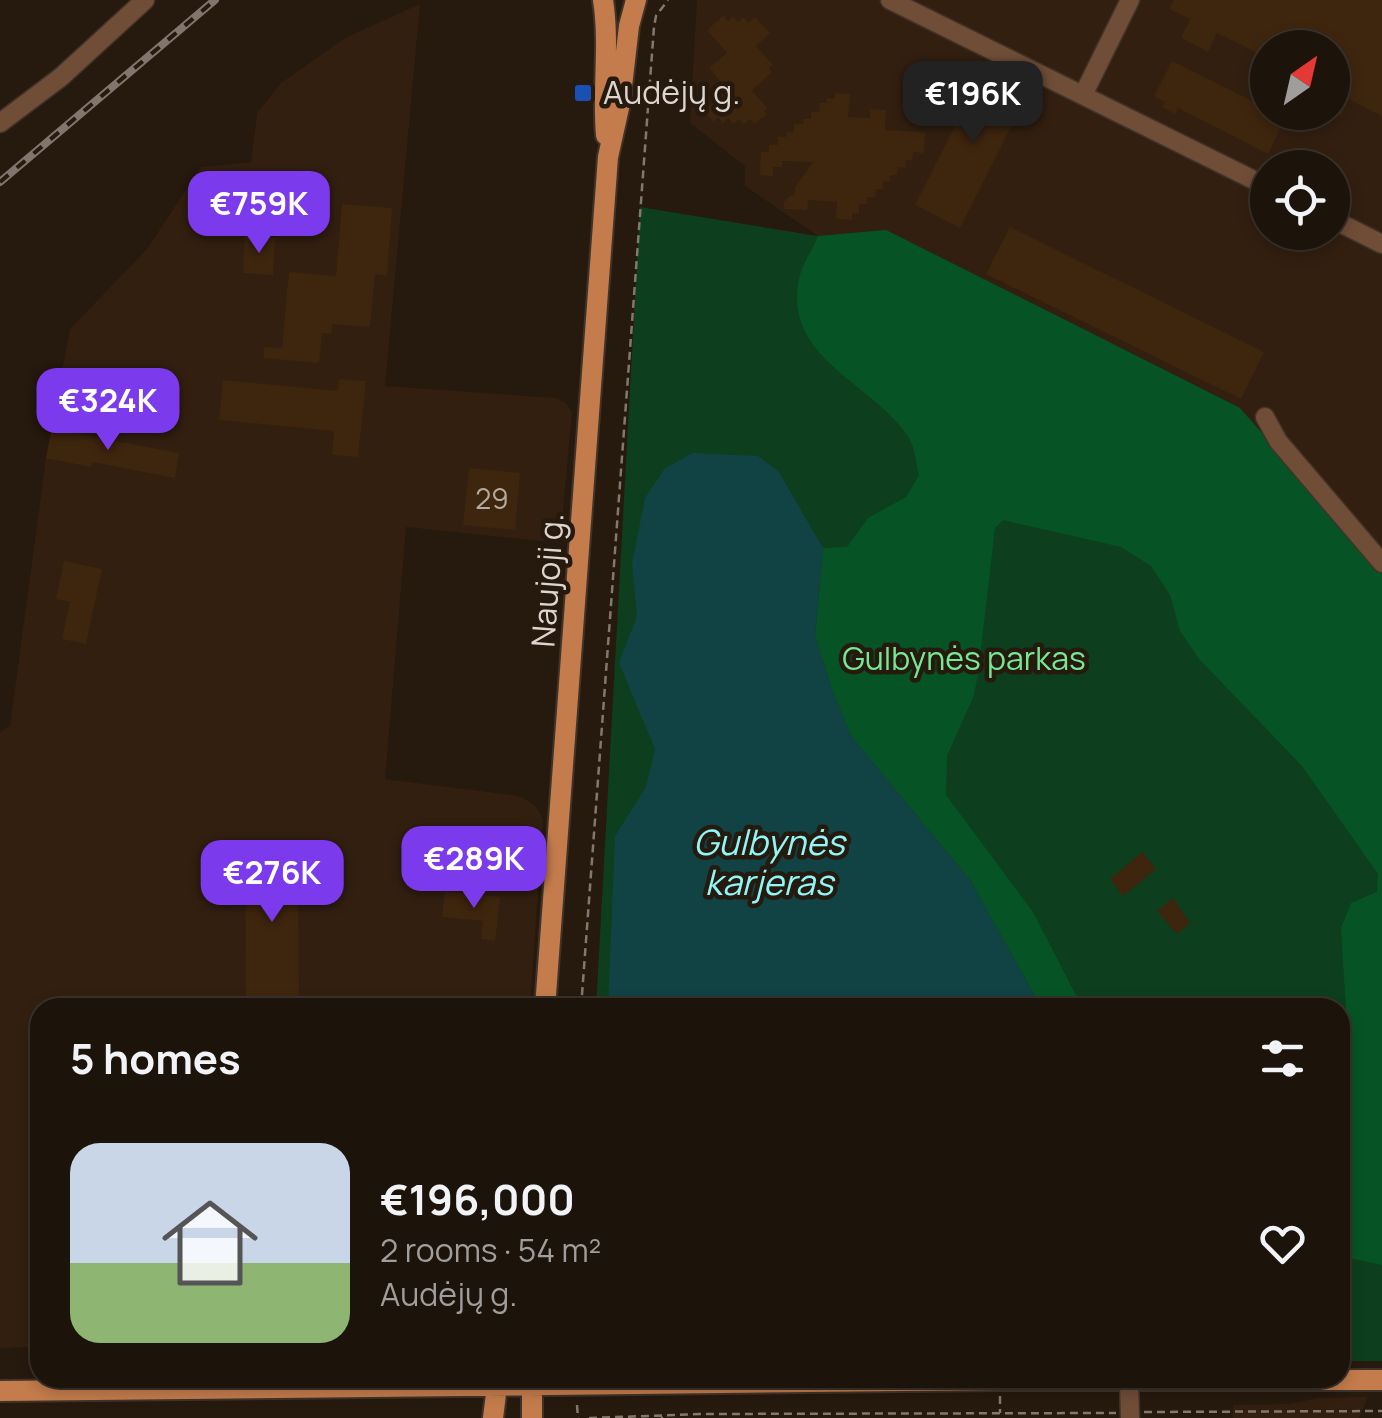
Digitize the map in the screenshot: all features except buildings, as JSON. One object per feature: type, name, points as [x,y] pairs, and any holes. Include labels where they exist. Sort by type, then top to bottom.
[{"type":"main road","name":"Naujoji g.","points":[[603,0],[607,24],[604,102],[608,157]]},
{"type":"main road","name":"Naujoji g.","points":[[546,998],[608,157],[636,0]]},
{"type":"main road","points":[[1350,1380],[1382,1380]]},
{"type":"main road","points":[[0,1391],[166,1388]]},
{"type":"main road","points":[[494,1418],[497,1388]]},
{"type":"main road","points":[[532,1388],[532,1418]]},
{"type":"street","points":[[0,123],[61,77],[146,0]]},
{"type":"street","points":[[890,0],[1250,178]]},
{"type":"street","points":[[1083,95],[1130,0]]},
{"type":"street","points":[[1350,229],[1382,244]]},
{"type":"street","points":[[1265,417],[1278,441],[1382,562]]},
{"type":"street","points":[[1129,1388],[1130,1415]]},
{"type":"path","points":[[583,998],[654,27],[656,16],[668,0]]},
{"type":"path","points":[[589,1418],[1382,1411]]},
{"type":"shaded area","points":[[697,0],[1382,0],[1382,571],[887,230],[818,236],[745,186],[745,166],[690,123]]},
{"type":"shaded area","points":[[420,4],[385,386],[556,398],[572,412],[560,543],[406,527],[385,779],[519,796],[535,805],[543,819],[531,998],[30,998],[30,1347],[0,1348],[0,732],[10,726],[46,458],[70,329],[147,249],[201,167],[251,162],[257,113],[281,83],[345,38]]},
{"type":"shaded area","points":[[1368,1397],[1359,1418],[1233,1418],[1233,1405]]},
{"type":"green space","name":"Gulbynės parkas","points":[[640,207],[818,236],[886,230],[1240,408],[1382,571],[1382,1361],[1350,1361],[1350,998],[597,998]]},
{"type":"green space","points":[[886,230],[1240,408],[1382,571],[1382,1265],[1350,1258],[1350,998],[1345,998],[1341,928],[1351,903],[1377,892],[1378,874],[1302,766],[1199,659],[1180,631],[1170,595],[1151,566],[1121,547],[1003,520],[995,528],[974,695],[947,756],[946,795],[1033,912],[1077,998],[1036,998],[970,880],[851,736],[815,636],[823,548],[847,547],[868,518],[906,497],[919,475],[909,438],[894,419],[834,368],[804,330],[797,307],[799,279],[818,236]]},
{"type":"water","name":"Gulbynės karjeras","points":[[693,453],[758,456],[779,472],[823,548],[815,636],[851,736],[970,880],[1036,998],[608,998],[615,836],[646,787],[655,749],[619,663],[637,616],[632,564],[645,498],[665,468]]},
{"type":"railway","points":[[0,182],[215,0]]},
{"type":"place","name":"Audėjų g.","points":[[583,93]]}]
